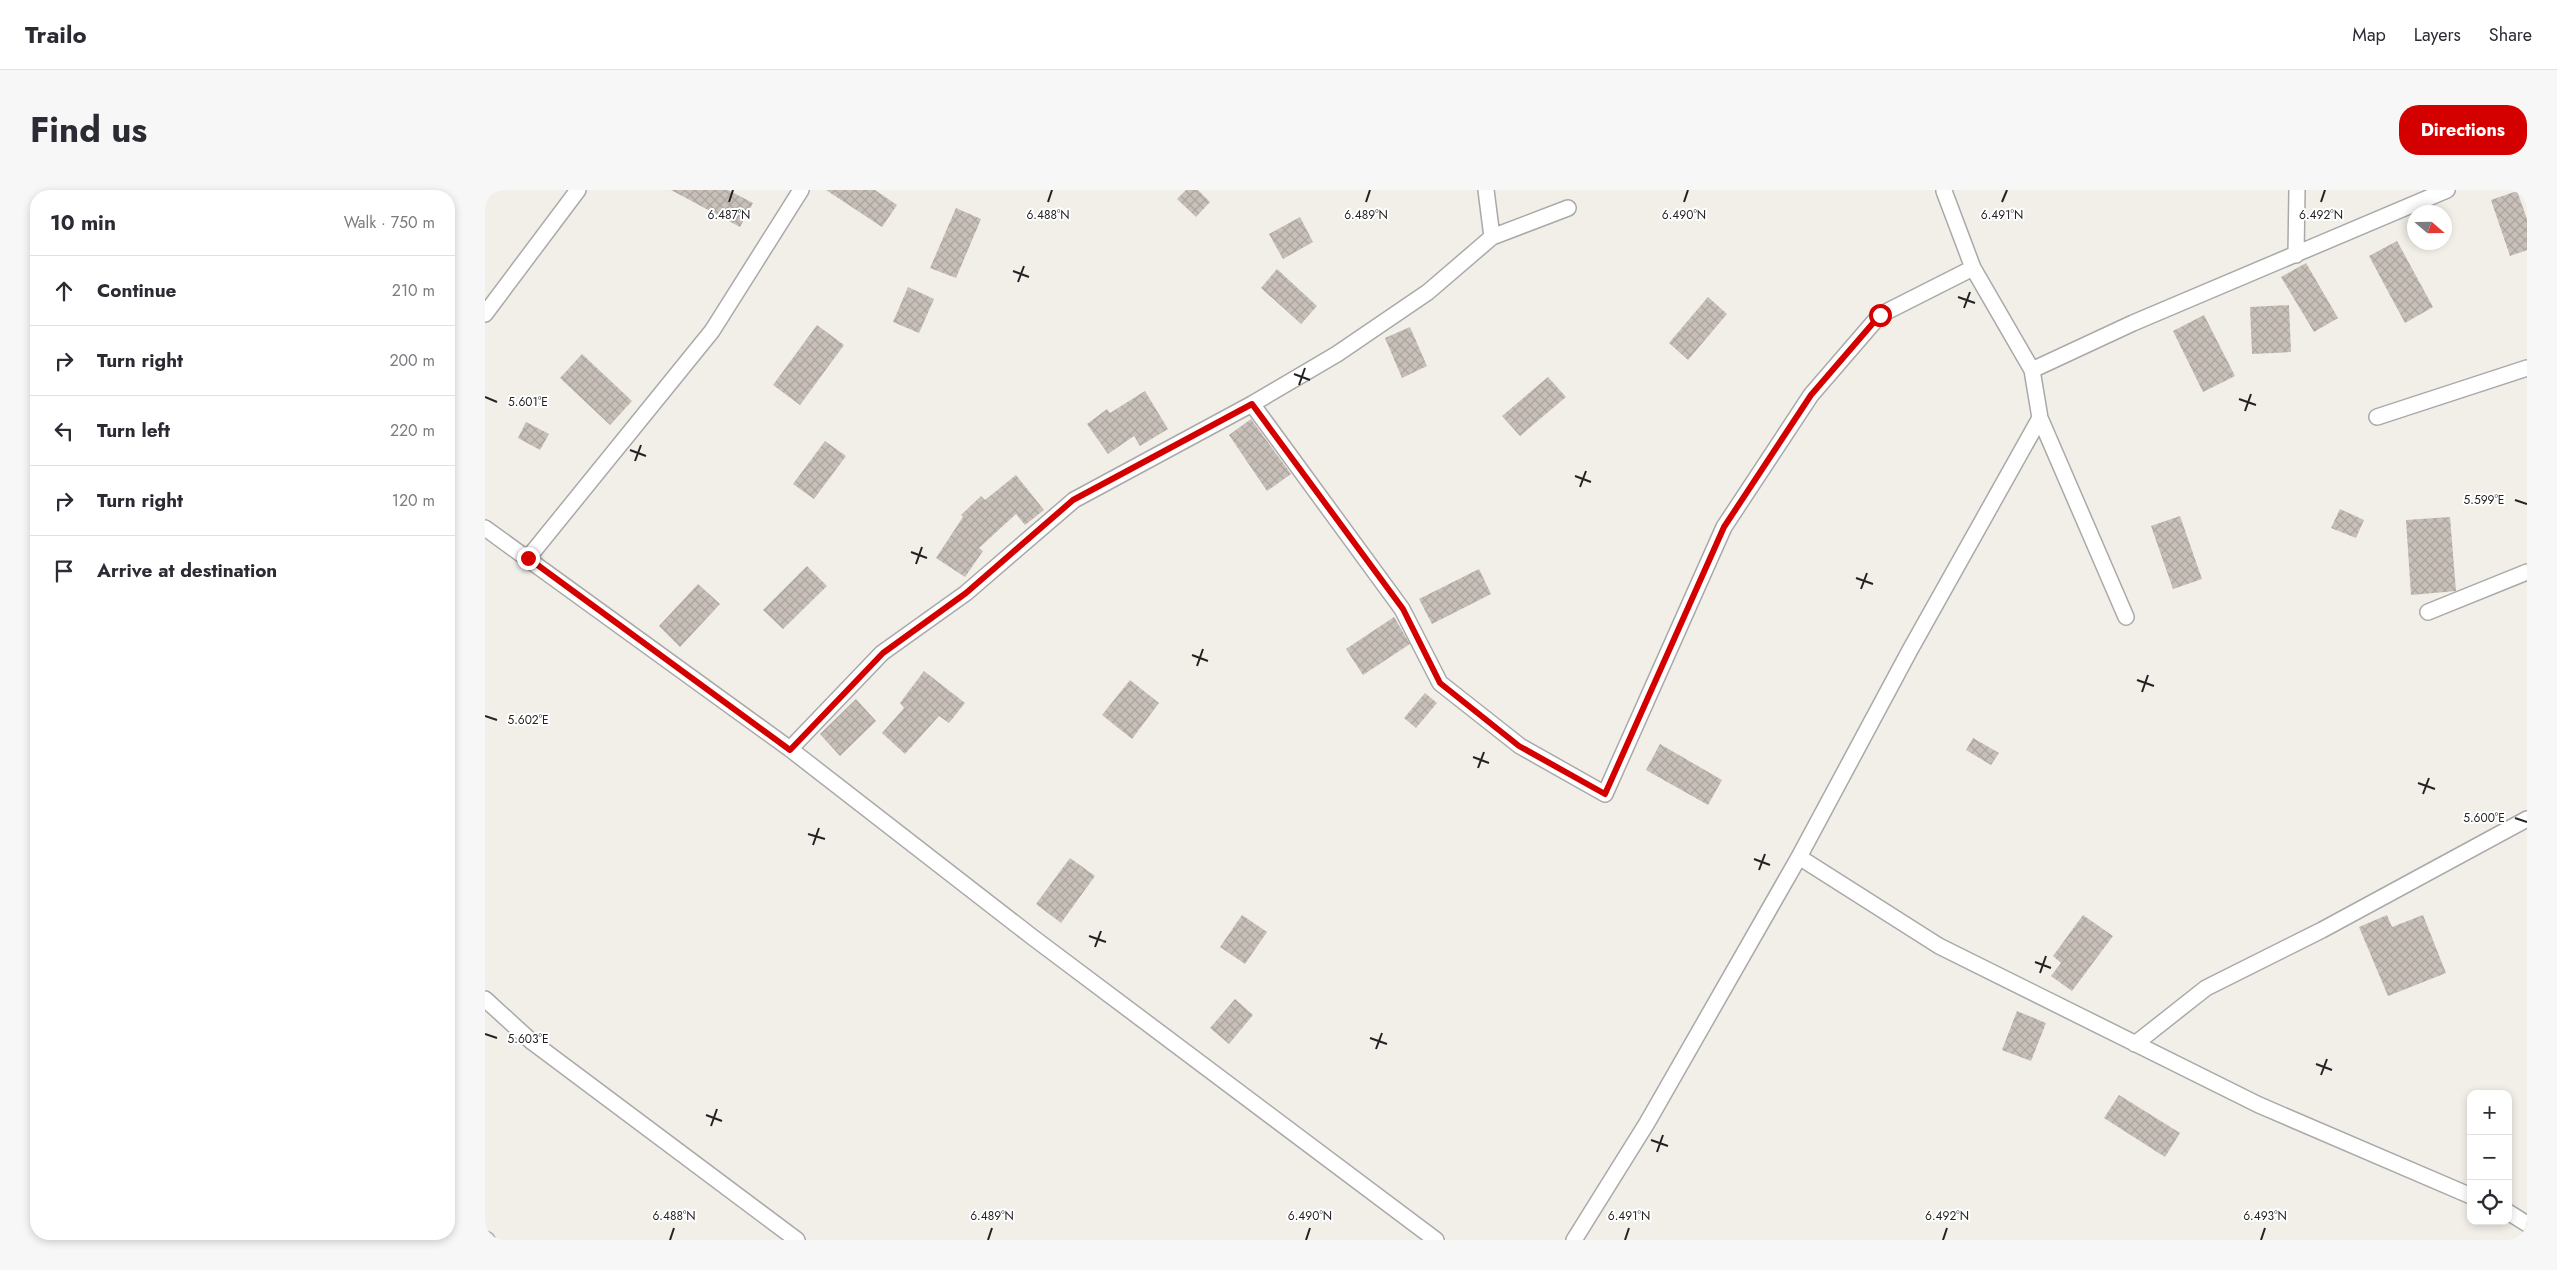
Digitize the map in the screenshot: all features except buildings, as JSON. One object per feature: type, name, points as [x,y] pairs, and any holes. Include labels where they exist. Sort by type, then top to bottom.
[{"type":"street","points":[[485,314],[579,190]]},
{"type":"street","points":[[528,558],[712,331],[801,190]]},
{"type":"street","points":[[1486,190],[1492,237]]},
{"type":"street","points":[[2296,255],[2297,190]]},
{"type":"street","points":[[2032,370],[2133,323],[2447,190]]},
{"type":"street","points":[[1944,191],[1973,268],[2032,370],[2039,418],[2127,617]]},
{"type":"street","points":[[790,750],[883,653],[966,593],[1073,500],[1252,404],[1337,354],[1428,292],[1492,237],[1568,208]]},
{"type":"street","points":[[1252,404],[1403,609],[1440,683],[1519,746],[1605,794],[1724,527],[1811,395],[1880,315],[1973,268]]},
{"type":"street","points":[[2377,417],[2527,368]]},
{"type":"street","points":[[1574,1240],[1651,1114],[1799,857],[1910,650],[2039,418]]},
{"type":"street","points":[[485,528],[790,750],[1039,942],[1436,1240]]},
{"type":"street","points":[[2428,612],[2527,572]]},
{"type":"street","points":[[2135,1044],[2207,988],[2322,930],[2527,819]]},
{"type":"street","points":[[1799,857],[1939,946],[2259,1105],[2467,1194]]},
{"type":"street","points":[[485,999],[531,1041],[797,1240]]},
{"type":"street","points":[[2512,1215],[2527,1224]]},
{"type":"route","points":[[528,558],[790,750],[883,653],[966,593],[1073,500],[1252,404],[1403,609],[1440,683],[1519,746],[1605,794],[1724,527],[1811,395],[1880,315]]}]
